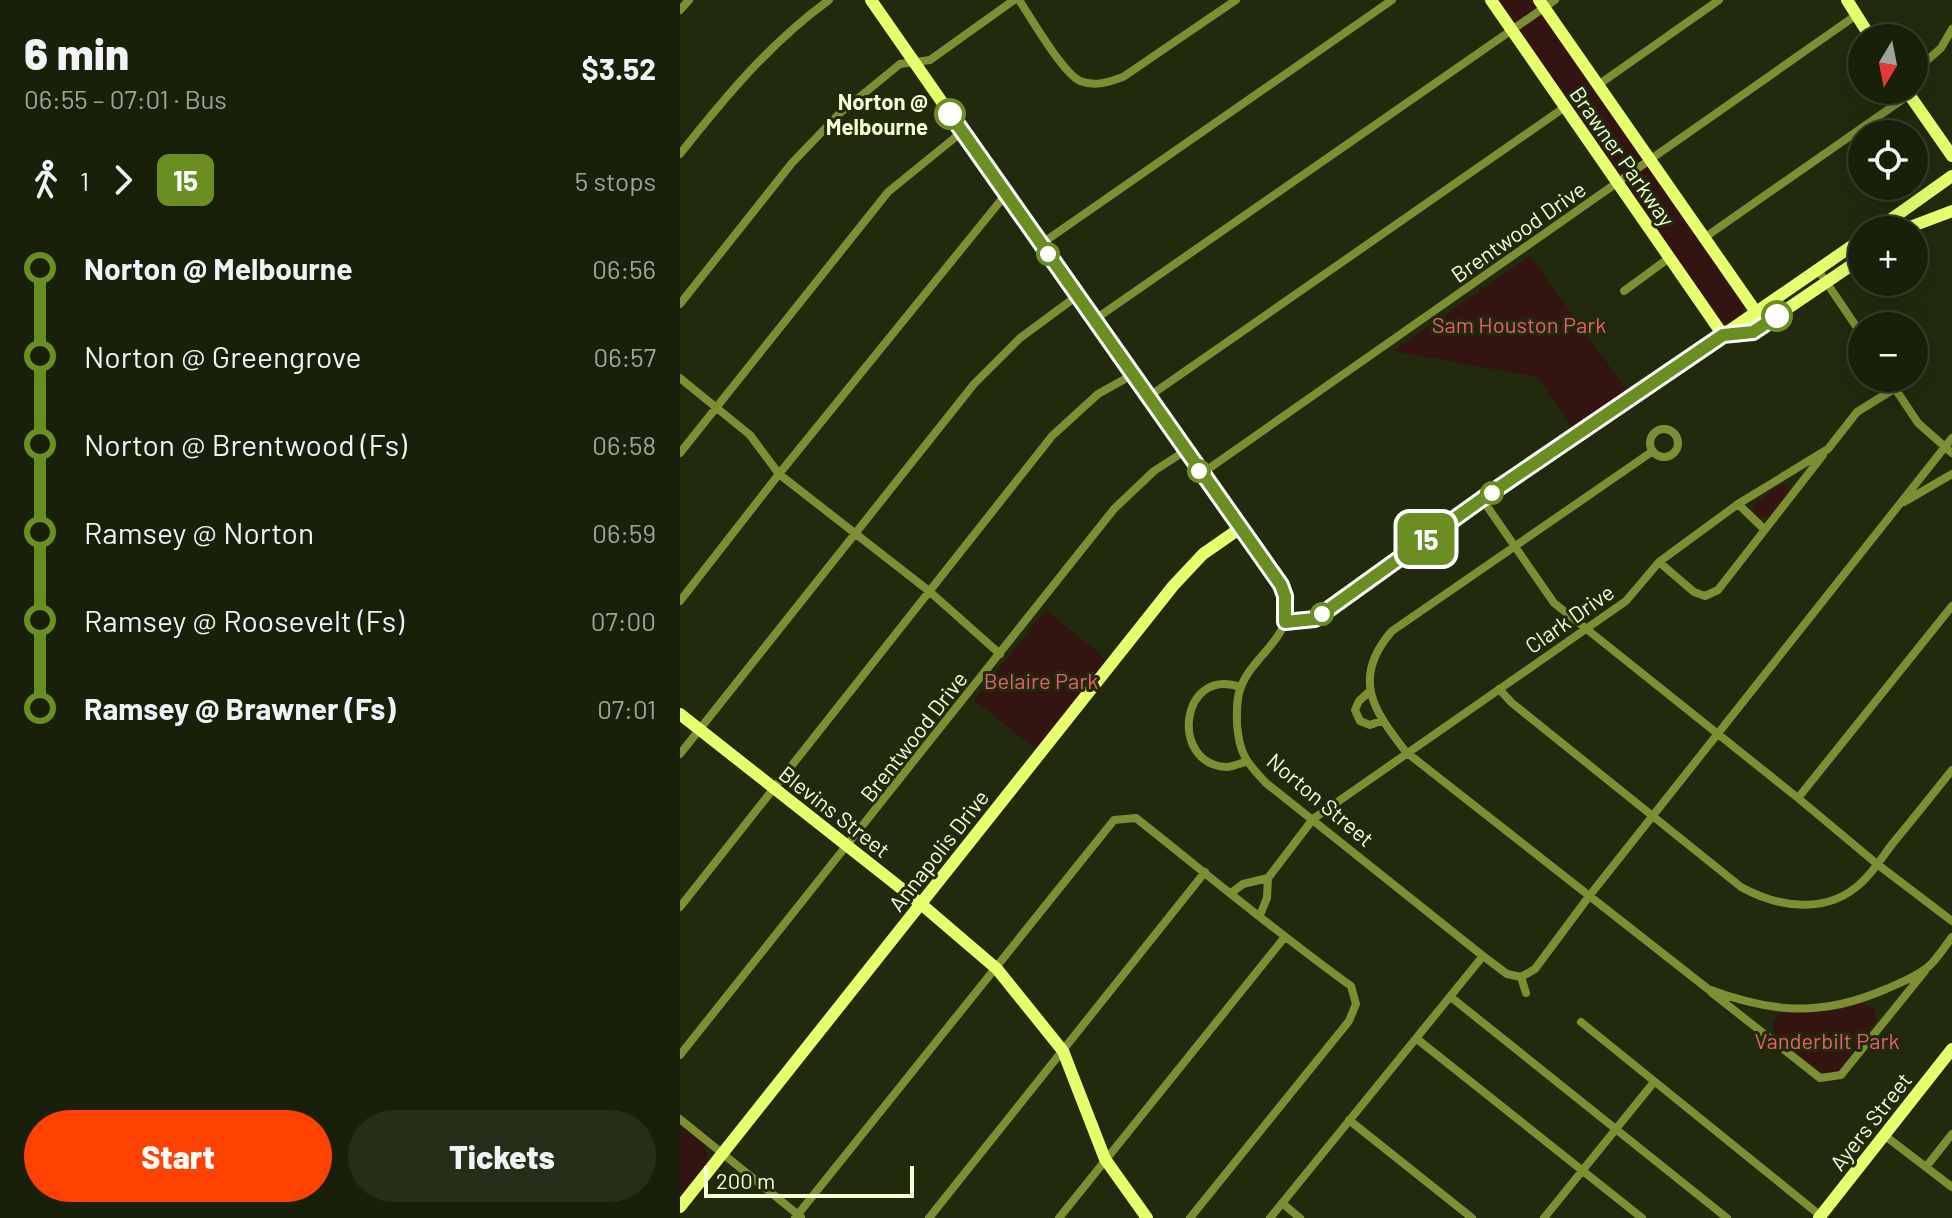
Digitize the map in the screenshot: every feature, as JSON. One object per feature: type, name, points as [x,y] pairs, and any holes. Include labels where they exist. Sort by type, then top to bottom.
[{"type":"street","points":[[680,10],[689,0]]},
{"type":"street","points":[[680,154],[754,66],[793,28],[829,0]]},
{"type":"street","points":[[871,0],[1281,585],[1285,596],[1285,622],[1279,635],[1240,687],[1228,683],[1204,691],[1189,714],[1189,731],[1198,754],[1227,767],[1246,762]]},
{"type":"street","points":[[680,304],[792,163],[840,113],[900,64],[930,60],[1016,0],[1067,71],[1078,80],[1090,84],[1106,84],[1123,77],[1236,0]]},
{"type":"street","points":[[1041,244],[1392,0]]},
{"type":"street","name":"Brawner Parkway","points":[[1491,0],[1723,335]]},
{"type":"street","points":[[1598,85],[1719,0]]},
{"type":"street","points":[[1847,0],[1861,24]]},
{"type":"street","points":[[1094,320],[1512,30],[1546,2]]},
{"type":"street","name":"Brawner Parkway","points":[[1546,2],[1598,85],[1756,312]]},
{"type":"street","name":"Brentwood Drive","points":[[1201,474],[1855,16]]},
{"type":"street","points":[[1928,60],[1941,48],[1952,29]]},
{"type":"street","points":[[1704,238],[1891,104]]},
{"type":"street","points":[[1916,104],[1952,156]]},
{"type":"street","points":[[1148,397],[1565,107]]},
{"type":"street","points":[[680,453],[888,192],[963,131]]},
{"type":"street","points":[[1896,216],[1952,176]]},
{"type":"street","points":[[680,601],[1006,194]]},
{"type":"street","points":[[1928,220],[1949,215]]},
{"type":"street","points":[[1285,622],[1315,619],[1482,499],[1848,249]]},
{"type":"street","points":[[1624,291],[1669,258]]},
{"type":"street","points":[[1723,335],[1753,332],[1848,268]]},
{"type":"street","points":[[1818,270],[1848,315]]},
{"type":"street","points":[[680,754],[974,384],[1020,338],[1077,296]]},
{"type":"street","points":[[1753,332],[1757,324],[1756,312]]},
{"type":"street","points":[[680,907],[1052,436],[1098,394],[1132,375]]},
{"type":"street","points":[[680,378],[750,435],[779,474],[929,591],[1000,654]]},
{"type":"street","name":"Clark Drive","points":[[1260,915],[1267,898],[1268,878],[1313,819],[1626,601],[1659,562],[1738,504],[1828,449],[1857,412],[1889,392]]},
{"type":"street","points":[[1896,392],[1918,423],[1948,450]]},
{"type":"street","points":[[1526,993],[1521,977],[1535,969],[1590,895],[1900,504],[1948,450],[1952,438]]},
{"type":"street","points":[[1659,562],[1694,592],[1705,596],[1718,590],[1828,449]]},
{"type":"street","name":"Brentwood Drive","points":[[680,1055],[1114,509],[1154,471],[1185,451]]},
{"type":"street","points":[[1653,451],[1392,631],[1378,647],[1371,664],[1370,691],[1381,721],[1406,752],[1820,1078],[1831,1079],[1841,1075],[1952,937]]},
{"type":"street","points":[[1900,504],[1952,474]]},
{"type":"street","points":[[1482,499],[1554,603],[1585,631],[1952,921]]},
{"type":"street","points":[[1738,504],[1764,529]]},
{"type":"street","name":"Annapolis Drive","points":[[680,1207],[1173,586],[1203,554],[1239,529]]},
{"type":"street","points":[[1798,798],[1952,606]]},
{"type":"street","name":"Norton Street","points":[[1240,687],[1236,711],[1246,762],[1266,783],[1483,956],[1507,974],[1521,977]]},
{"type":"street","points":[[1499,689],[1512,703],[1741,887],[1782,904],[1803,905],[1844,896],[1863,882],[1952,770]]},
{"type":"street","points":[[1370,691],[1359,701],[1355,710],[1360,721],[1370,725],[1381,721]]},
{"type":"street","name":"Blevins Street","points":[[680,714],[921,904],[997,969],[1063,1051],[1105,1159],[1147,1218]]},
{"type":"street","points":[[680,1119],[798,1217],[1114,820],[1136,818],[1260,915],[1284,938],[1351,986],[1356,1004],[1349,1021],[1190,1218]]},
{"type":"street","points":[[929,1218],[1205,872]]},
{"type":"street","points":[[1231,893],[1243,884],[1268,878]]},
{"type":"street","points":[[1059,1218],[1284,938]]},
{"type":"street","points":[[1270,1218],[1452,998],[1483,956]]},
{"type":"street","points":[[1708,989],[1763,1006],[1806,1010],[1862,1000],[1928,967]]},
{"type":"street","points":[[1452,998],[1727,1218]]},
{"type":"street","points":[[1581,1022],[1820,1217]]},
{"type":"street","points":[[1417,1039],[1642,1218]]},
{"type":"street","name":"Ayers Street","points":[[1820,1217],[1949,1058]]},
{"type":"street","points":[[1544,1218],[1654,1082]]},
{"type":"street","points":[[1349,1120],[1472,1218]]},
{"type":"street","points":[[1926,1167],[1952,1134]]},
{"type":"street","points":[[1884,1135],[1952,1187]]},
{"type":"street","points":[[1282,1203],[1300,1218]]},
{"type":"green space","points":[[1496,0],[1534,0],[1745,303],[1742,315],[1732,322],[1722,323]]},
{"type":"green space","name":"Sam Houston Park","points":[[1530,256],[1628,392],[1573,428],[1537,377],[1393,351]]},
{"type":"green space","points":[[1781,484],[1788,486],[1789,493],[1770,516],[1759,517],[1753,505]]},
{"type":"green space","name":"Belaire Park","points":[[1046,610],[1108,661],[1037,750],[974,700]]},
{"type":"green space","name":"Vanderbilt Park","points":[[1862,1003],[1874,1009],[1877,1020],[1838,1072],[1827,1075],[1776,1036],[1772,1025],[1782,1012],[1839,1010]]},
{"type":"green space","points":[[680,1125],[705,1145],[709,1161],[680,1202]]},
{"type":"bus line","name":"15","points":[[950,114],[1281,585],[1287,608],[1285,622],[1315,619],[1482,499],[1723,335],[1753,332],[1777,316]]},
{"type":"place","name":"Norton @ Melbourne","points":[[950,114]]}]
